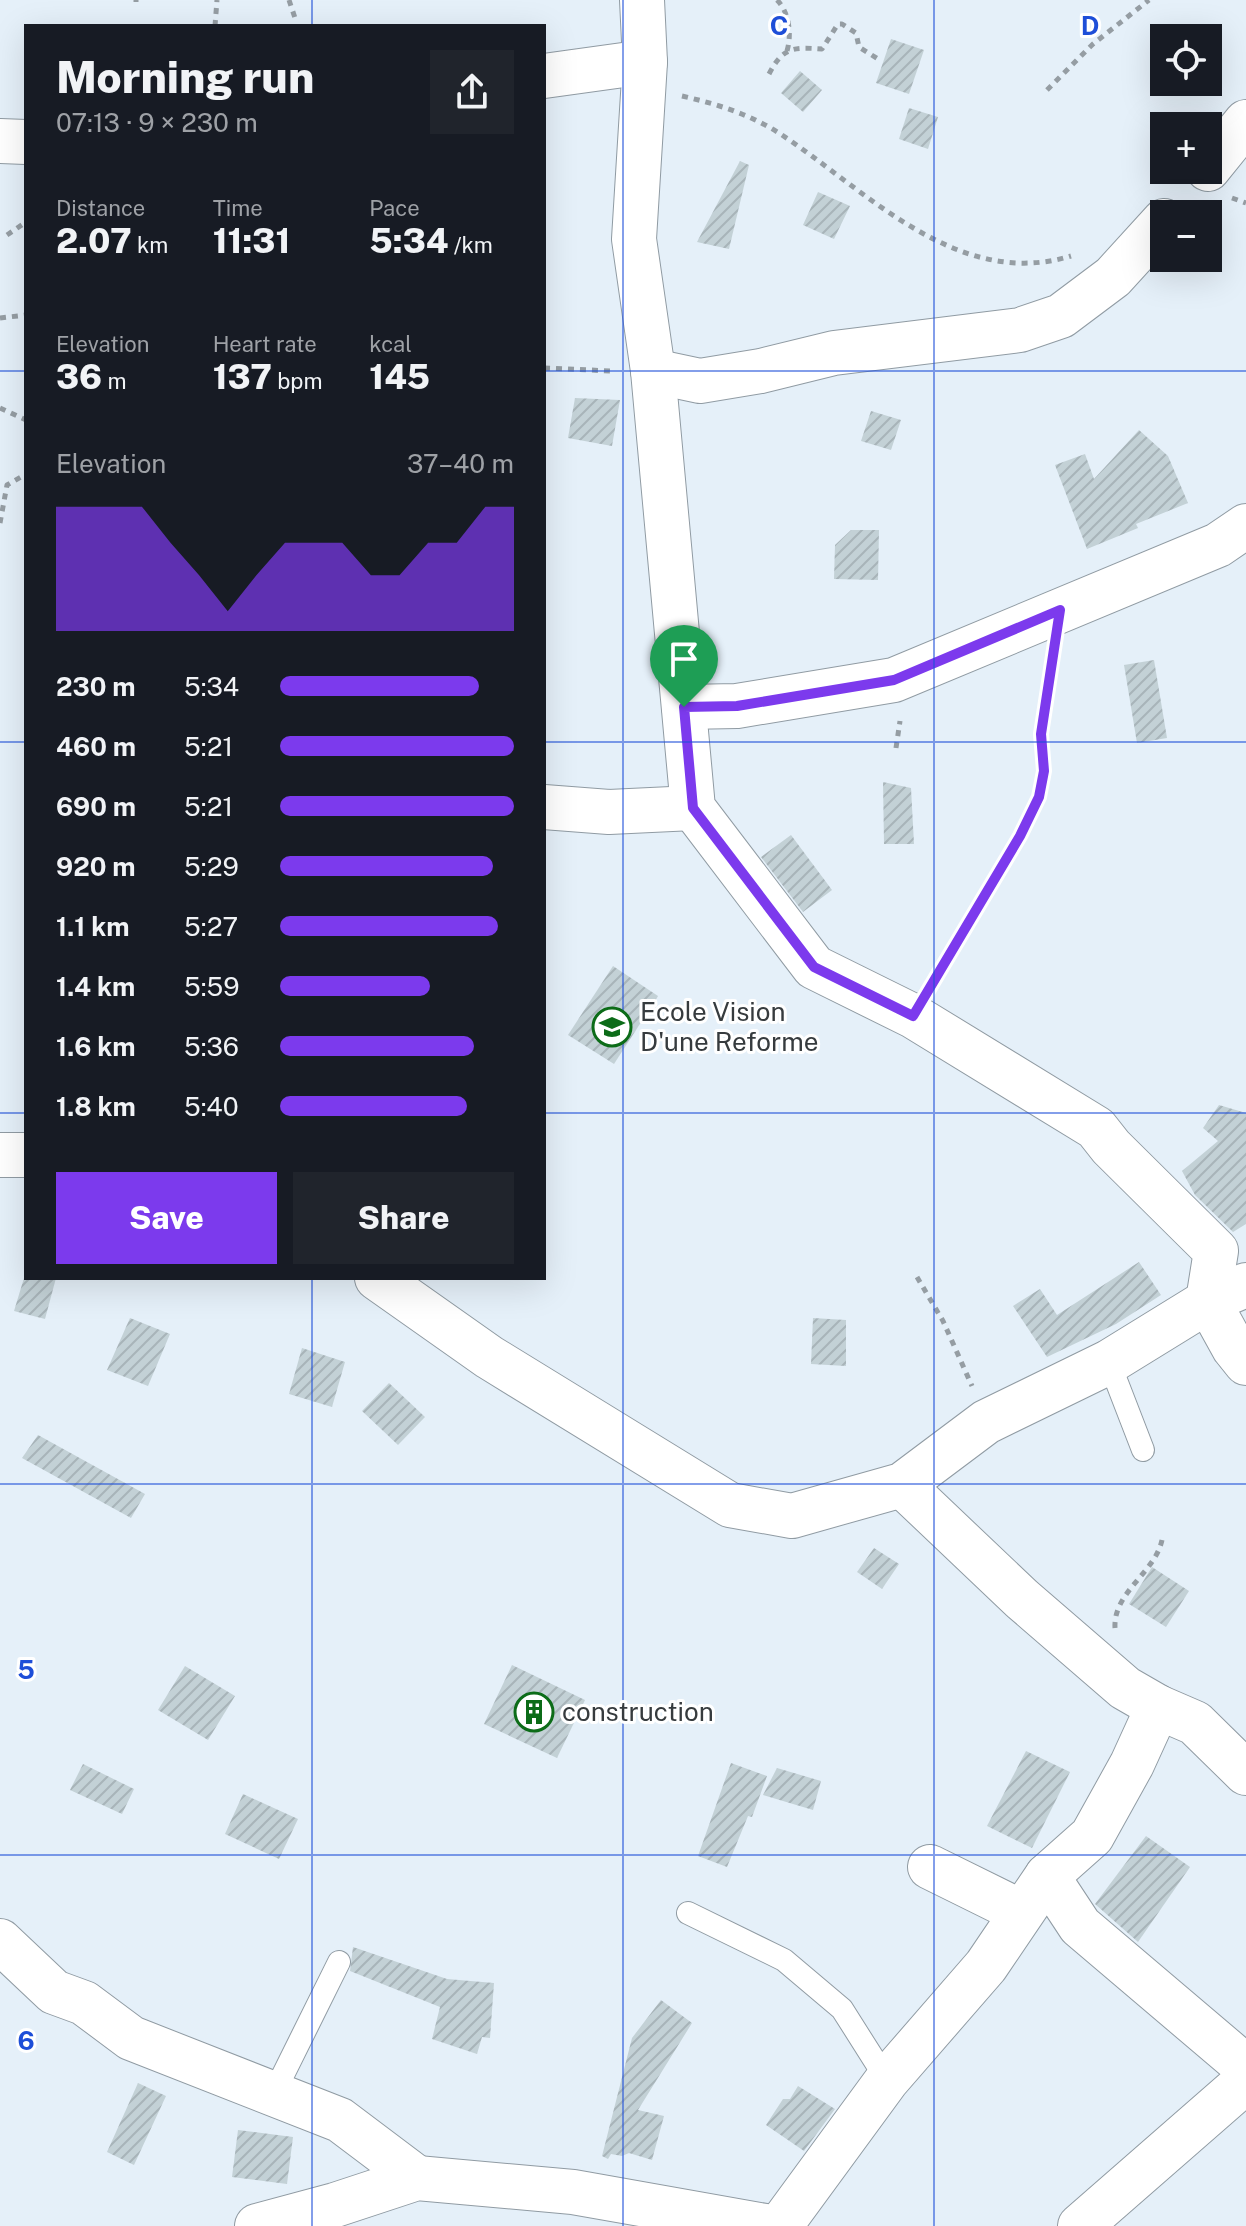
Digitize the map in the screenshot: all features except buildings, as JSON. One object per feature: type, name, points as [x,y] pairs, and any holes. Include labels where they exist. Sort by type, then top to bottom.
[{"type":"street","points":[[642,0],[644,74],[634,239],[653,371],[693,808],[814,967],[913,1016],[1096,1128],[1111,1147],[1216,1251],[1227,1293],[1234,1348],[1246,1363]]},
{"type":"street","points":[[546,76],[644,74]]},
{"type":"street","points":[[1222,152],[1246,122]]},
{"type":"street","points":[[0,141],[24,142]]},
{"type":"street","points":[[1182,200],[1195,184]]},
{"type":"street","points":[[653,371],[700,381],[761,371],[834,353],[1020,330],[1061,316],[1113,277],[1150,236]]},
{"type":"street","points":[[684,707],[737,706],[894,680],[1218,545],[1246,526]]},
{"type":"street","points":[[546,807],[609,812],[693,808]]},
{"type":"street","points":[[0,1155],[24,1155]]},
{"type":"street","points":[[380,1280],[489,1357],[730,1505],[792,1516],[902,1485],[986,1422],[1109,1362],[1227,1293]]},
{"type":"street","points":[[902,1485],[1022,1599],[1125,1688],[1195,1723],[1246,1773]]},
{"type":"street","points":[[780,2226],[887,2080],[986,1966],[1047,1876],[1092,1836],[1132,1764],[1158,1707]]},
{"type":"street","points":[[930,1867],[1021,1912]]},
{"type":"street","points":[[1047,1876],[1080,1926],[1246,2067]]},
{"type":"street","points":[[0,1941],[54,1992],[84,2003],[131,2038],[340,2120],[417,2178]]},
{"type":"street","points":[[1080,2226],[1246,2081]]},
{"type":"street","points":[[262,2225],[417,2178],[573,2192],[765,2226]]},
{"type":"lane","points":[[1109,1362],[1143,1450]]},
{"type":"lane","points":[[688,1913],[784,1960],[842,2009],[887,2080]]},
{"type":"lane","points":[[274,2093],[339,1962]]},
{"type":"path","points":[[215,24],[217,0]]},
{"type":"path","points":[[289,0],[295,18]]},
{"type":"path","points":[[777,0],[787,13]]},
{"type":"path","points":[[787,0],[790,42],[787,51]]},
{"type":"path","points":[[1047,90],[1093,44],[1149,0]]},
{"type":"path","points":[[769,74],[776,60],[787,51],[801,47],[822,49],[838,24],[856,33],[859,47],[878,59]]},
{"type":"path","points":[[644,74],[750,117],[777,132],[894,216],[948,246],[1011,263],[1058,260],[1100,252],[1124,264]]},
{"type":"path","points":[[7,235],[24,223]]},
{"type":"path","points":[[0,318],[24,315]]},
{"type":"path","points":[[546,368],[653,371]]},
{"type":"path","points":[[0,408],[24,419]]},
{"type":"path","points":[[0,523],[7,485],[24,475]]},
{"type":"path","points":[[913,1016],[1020,836],[1039,797],[1044,771],[1041,734],[1060,610]]},
{"type":"path","points":[[917,1277],[943,1321],[986,1422]]},
{"type":"path","points":[[1112,1677],[1117,1655],[1115,1613],[1123,1598],[1159,1553],[1162,1540]]},
{"type":"place","name":"Ecole Vision D'une Reforme","points":[[612,1027]]},
{"type":"place","name":"construction","points":[[534,1712]]},
{"type":"route","points":[[1060,610],[1041,734],[1044,771],[1039,797],[1020,836],[913,1016],[814,967],[693,808],[684,707],[737,706],[894,680],[1060,610]]}]
